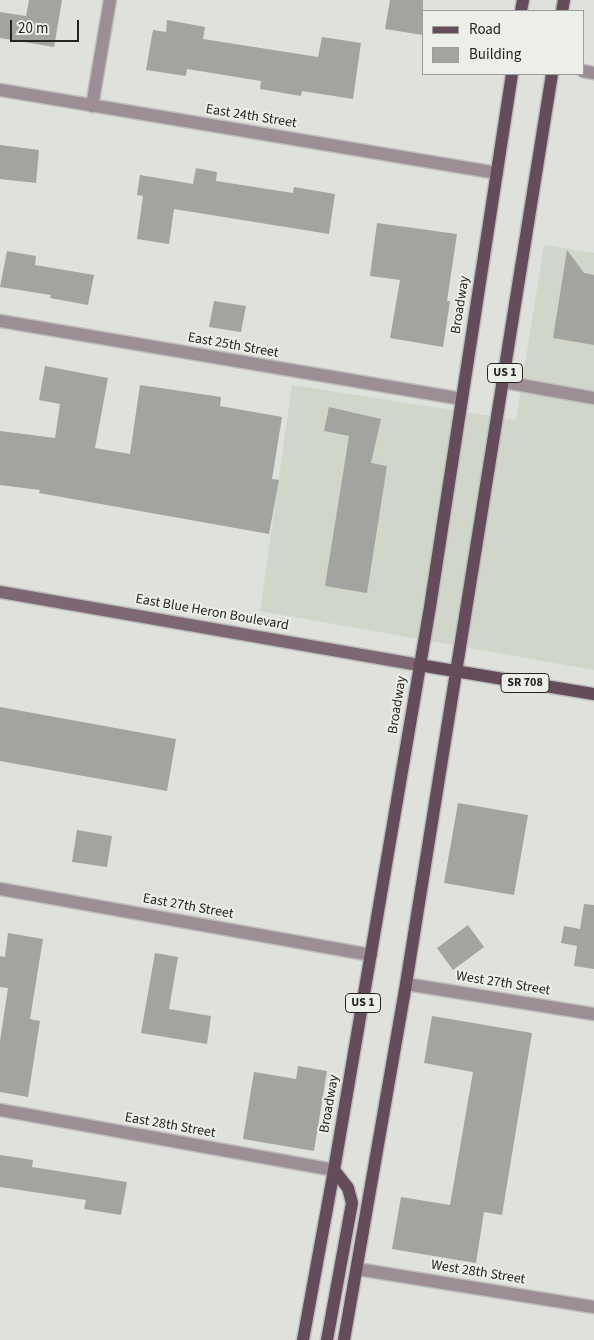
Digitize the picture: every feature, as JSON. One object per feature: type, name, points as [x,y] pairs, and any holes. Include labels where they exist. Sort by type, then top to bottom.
[{"type":"main road","name":"Broadway","points":[[303,1340],[334,1170],[430,607],[512,75]]},
{"type":"main road","name":"US 1","points":[[344,1340],[406,984],[552,75]]},
{"type":"main road","name":"East Blue Heron Boulevard","points":[[0,592],[419,665]]},
{"type":"main road","name":"SR 708","points":[[419,665],[594,694]]},
{"type":"main road","points":[[326,1340],[352,1203],[348,1188],[334,1170]]},
{"type":"street","points":[[92,106],[110,0]]},
{"type":"street","name":"East 24th Street","points":[[0,90],[496,173]]},
{"type":"street","name":"East 25th Street","points":[[0,321],[462,399]]},
{"type":"street","points":[[504,382],[594,398]]},
{"type":"street","name":"East 27th Street","points":[[0,889],[371,955]]},
{"type":"street","name":"West 27th Street","points":[[406,984],[594,1014]]},
{"type":"street","name":"East 28th Street","points":[[0,1110],[334,1170]]},
{"type":"street","name":"West 28th Street","points":[[357,1269],[594,1306]]},
{"type":"shaded area","points":[[544,245],[594,253],[594,670],[260,611],[292,385],[516,420]]},
{"type":"building","points":[[29,0],[62,0],[54,47],[0,38],[0,12],[26,16]]},
{"type":"building","points":[[390,0],[423,0],[422,35],[385,29]]},
{"type":"building","points":[[167,20],[205,27],[203,39],[318,57],[322,37],[361,43],[353,99],[302,91],[301,96],[260,89],[261,81],[187,69],[186,76],[146,70],[153,30],[166,32]]},
{"type":"building","points":[[0,145],[39,150],[36,183],[0,179]]},
{"type":"building","points":[[196,168],[217,172],[216,181],[293,193],[294,187],[335,194],[329,234],[174,209],[169,244],[137,239],[143,196],[137,195],[140,175],[193,184]]},
{"type":"building","points":[[377,223],[457,234],[447,301],[450,301],[443,347],[390,338],[400,280],[370,276]]},
{"type":"building","points":[[567,250],[584,273],[594,275],[594,345],[553,338]]},
{"type":"building","points":[[7,251],[36,256],[35,265],[94,275],[88,305],[50,298],[51,295],[0,287]]},
{"type":"building","points":[[214,301],[246,306],[241,332],[209,327]]},
{"type":"building","points":[[45,366],[108,378],[95,448],[130,454],[140,385],[221,397],[220,406],[282,417],[272,479],[279,480],[269,534],[39,493],[40,490],[0,485],[0,431],[55,438],[60,404],[39,400]]},
{"type":"building","points":[[329,407],[381,419],[371,463],[387,466],[367,593],[325,586],[349,436],[324,431]]},
{"type":"building","points":[[0,707],[176,739],[167,791],[0,761]]},
{"type":"building","points":[[458,803],[528,815],[514,895],[444,883]]},
{"type":"building","points":[[77,830],[112,836],[107,867],[72,862]]},
{"type":"building","points":[[584,904],[594,905],[594,969],[574,966],[577,946],[561,943],[564,926],[580,929]]},
{"type":"building","points":[[468,925],[484,947],[453,970],[437,948]]},
{"type":"building","points":[[8,933],[43,939],[30,1019],[40,1021],[28,1097],[0,1092],[0,1041],[8,988],[0,987],[0,956],[5,957]]},
{"type":"building","points":[[155,953],[178,957],[169,1009],[211,1016],[207,1044],[141,1033]]},
{"type":"building","points":[[432,1016],[532,1033],[502,1215],[484,1212],[476,1263],[392,1249],[401,1197],[450,1205],[473,1072],[424,1063]]},
{"type":"building","points":[[298,1066],[327,1071],[314,1151],[243,1139],[254,1072],[296,1079]]},
{"type":"building","points":[[0,1155],[33,1160],[32,1167],[127,1182],[121,1215],[84,1209],[86,1200],[0,1187]]}]
